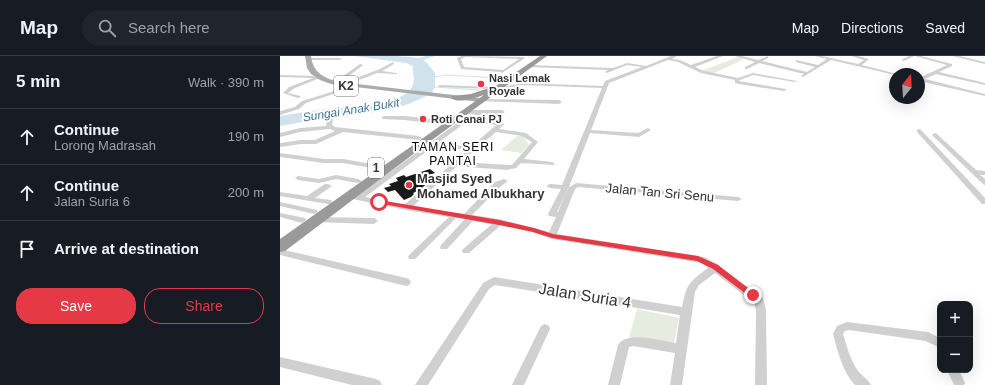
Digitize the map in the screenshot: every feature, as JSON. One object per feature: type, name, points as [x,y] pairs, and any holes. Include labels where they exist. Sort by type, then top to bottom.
[{"type":"highway","name":"1","points":[[491,89],[508,71],[537,56]]},
{"type":"highway","name":"1","points":[[280,236],[311,217],[354,197],[459,116],[491,89],[544,56]]},
{"type":"highway","points":[[451,98],[472,96],[491,89]]},
{"type":"highway","points":[[451,98],[462,102],[459,116]]},
{"type":"highway","name":"1","points":[[280,247],[328,202],[442,122],[459,116]]},
{"type":"main road","name":"K2","points":[[308,58],[310,70],[318,78],[338,82],[351,87],[476,101]]},
{"type":"street","points":[[465,56],[490,56],[523,58],[508,71],[462,68],[459,58],[465,56]]},
{"type":"street","points":[[484,60],[490,56]]},
{"type":"street","points":[[547,235],[560,215],[552,214],[565,187],[608,80],[644,66],[684,56]]},
{"type":"street","points":[[690,67],[721,56]]},
{"type":"street","points":[[737,56],[807,74]]},
{"type":"street","points":[[817,56],[889,73]]},
{"type":"street","points":[[853,56],[867,59],[859,66]]},
{"type":"street","points":[[903,60],[912,56]]},
{"type":"street","points":[[917,56],[951,65],[925,77]]},
{"type":"street","points":[[954,56],[985,63]]},
{"type":"street","points":[[308,58],[340,59]]},
{"type":"street","points":[[672,58],[703,72],[728,78],[738,79],[753,74],[793,82],[830,59]]},
{"type":"street","points":[[746,68],[767,58]]},
{"type":"street","points":[[969,63],[974,60]]},
{"type":"street","points":[[797,61],[818,66]]},
{"type":"street","points":[[338,82],[377,72],[393,63]]},
{"type":"street","points":[[472,68],[478,64]]},
{"type":"street","points":[[528,66],[609,71],[629,64],[644,66]]},
{"type":"street","points":[[338,82],[361,65]]},
{"type":"street","points":[[384,68],[399,68]]},
{"type":"street","points":[[377,72],[395,73]]},
{"type":"street","points":[[934,72],[983,82]]},
{"type":"street","points":[[728,78],[733,74]]},
{"type":"street","points":[[280,76],[318,78]]},
{"type":"street","points":[[298,97],[285,93],[291,88],[318,78]]},
{"type":"street","points":[[738,79],[737,82],[739,83],[784,90]]},
{"type":"street","points":[[514,86],[521,80]]},
{"type":"street","points":[[925,81],[985,95]]},
{"type":"street","points":[[440,86],[491,89],[506,89],[522,84],[602,87]]},
{"type":"street","points":[[280,113],[297,108],[304,102],[351,87],[351,94]]},
{"type":"street","points":[[476,101],[558,102]]},
{"type":"street","points":[[354,197],[432,144],[459,116],[478,113],[502,112]]},
{"type":"street","points":[[406,208],[474,149],[500,124],[459,116]]},
{"type":"street","points":[[384,118],[404,118],[442,122]]},
{"type":"street","points":[[330,119],[328,121],[330,127]]},
{"type":"street","points":[[280,135],[300,130],[330,127],[342,130],[419,138]]},
{"type":"street","points":[[280,145],[301,142],[316,142],[342,130]]},
{"type":"street","points":[[457,164],[507,168],[514,167],[534,143],[534,140],[524,134],[495,130]]},
{"type":"street","points":[[587,132],[639,135],[648,130]]},
{"type":"street","points":[[919,131],[985,202]]},
{"type":"street","points":[[935,135],[985,184]]},
{"type":"street","points":[[432,144],[474,149]]},
{"type":"street","points":[[280,154],[378,167]]},
{"type":"street","points":[[520,161],[552,164]]},
{"type":"street","points":[[973,172],[985,173]]},
{"type":"street","points":[[298,178],[320,181],[336,177],[358,181]]},
{"type":"street","points":[[444,247],[498,184],[504,181]]},
{"type":"street","name":"Jalan Tan Sri Senu","points":[[560,215],[572,188],[576,185],[583,184],[738,199]]},
{"type":"street","points":[[309,198],[328,186]]},
{"type":"street","points":[[550,186],[565,187]]},
{"type":"street","points":[[280,194],[328,202]]},
{"type":"street","points":[[354,197],[406,208],[499,222],[534,230],[547,235],[698,259],[716,267],[760,301],[761,385]]},
{"type":"street","points":[[280,204],[311,217]]},
{"type":"street","points":[[280,215],[374,221]]},
{"type":"street","points":[[412,257],[454,216]]},
{"type":"street","points":[[466,251],[499,222]]},
{"type":"street","points":[[280,252],[406,282]]},
{"type":"street","points":[[676,385],[686,312],[693,286],[716,267]]},
{"type":"street","name":"Jalan Suria 4","points":[[421,385],[486,286],[497,281],[686,312]]},
{"type":"street","points":[[860,384],[851,372],[838,334],[842,327],[849,326],[928,337],[937,342]]},
{"type":"street","points":[[518,385],[545,329]]},
{"type":"street","points":[[614,385],[624,345],[626,343],[633,341],[682,349]]},
{"type":"street","points":[[280,362],[376,385]]},
{"type":"street","points":[[954,373],[959,383]]},
{"type":"shaded area","points":[[738,57],[744,59],[712,74],[701,71]]},
{"type":"shaded area","points":[[517,136],[523,136],[529,145],[521,153],[501,150]]},
{"type":"shaded area","points":[[637,309],[679,318],[673,347],[629,337]]},
{"type":"water","name":"Sungai Anak Bukit","points":[[354,56],[396,56],[420,58],[426,62],[435,73],[435,87],[431,94],[406,105],[376,112],[332,117],[325,114],[303,122],[280,126],[280,116],[374,104],[398,98],[407,93],[412,87],[414,81],[413,66],[406,63]]},
{"type":"building","name":"Masjid Syed Mohamed Albukhary","points":[[430,169],[435,173],[432,174],[433,176],[425,179],[429,182],[413,193],[414,194],[411,197],[404,200],[395,190],[388,192],[384,188],[391,186],[389,184],[398,181],[396,178],[404,175],[406,177]]},
{"type":"waterway","points":[[415,61],[432,56]]},
{"type":"waterway","points":[[433,77],[447,75],[496,78]]},
{"type":"waterway","points":[[434,87],[480,90]]},
{"type":"waterway","points":[[494,93],[509,95]]},
{"type":"place","name":"Nasi Lemak Royale","points":[[481,84]]},
{"type":"place","name":"Roti Canai PJ","points":[[423,119]]},
{"type":"place","name":"Masjid Syed Mohamed Albukhary","points":[[409,185]]},
{"type":"district","name":"TAMAN SERI PANTAI","points":[[453,154]]},
{"type":"route","points":[[379,202],[406,208],[499,222],[534,230],[552,236],[704,260],[716,267],[753,295]]}]
